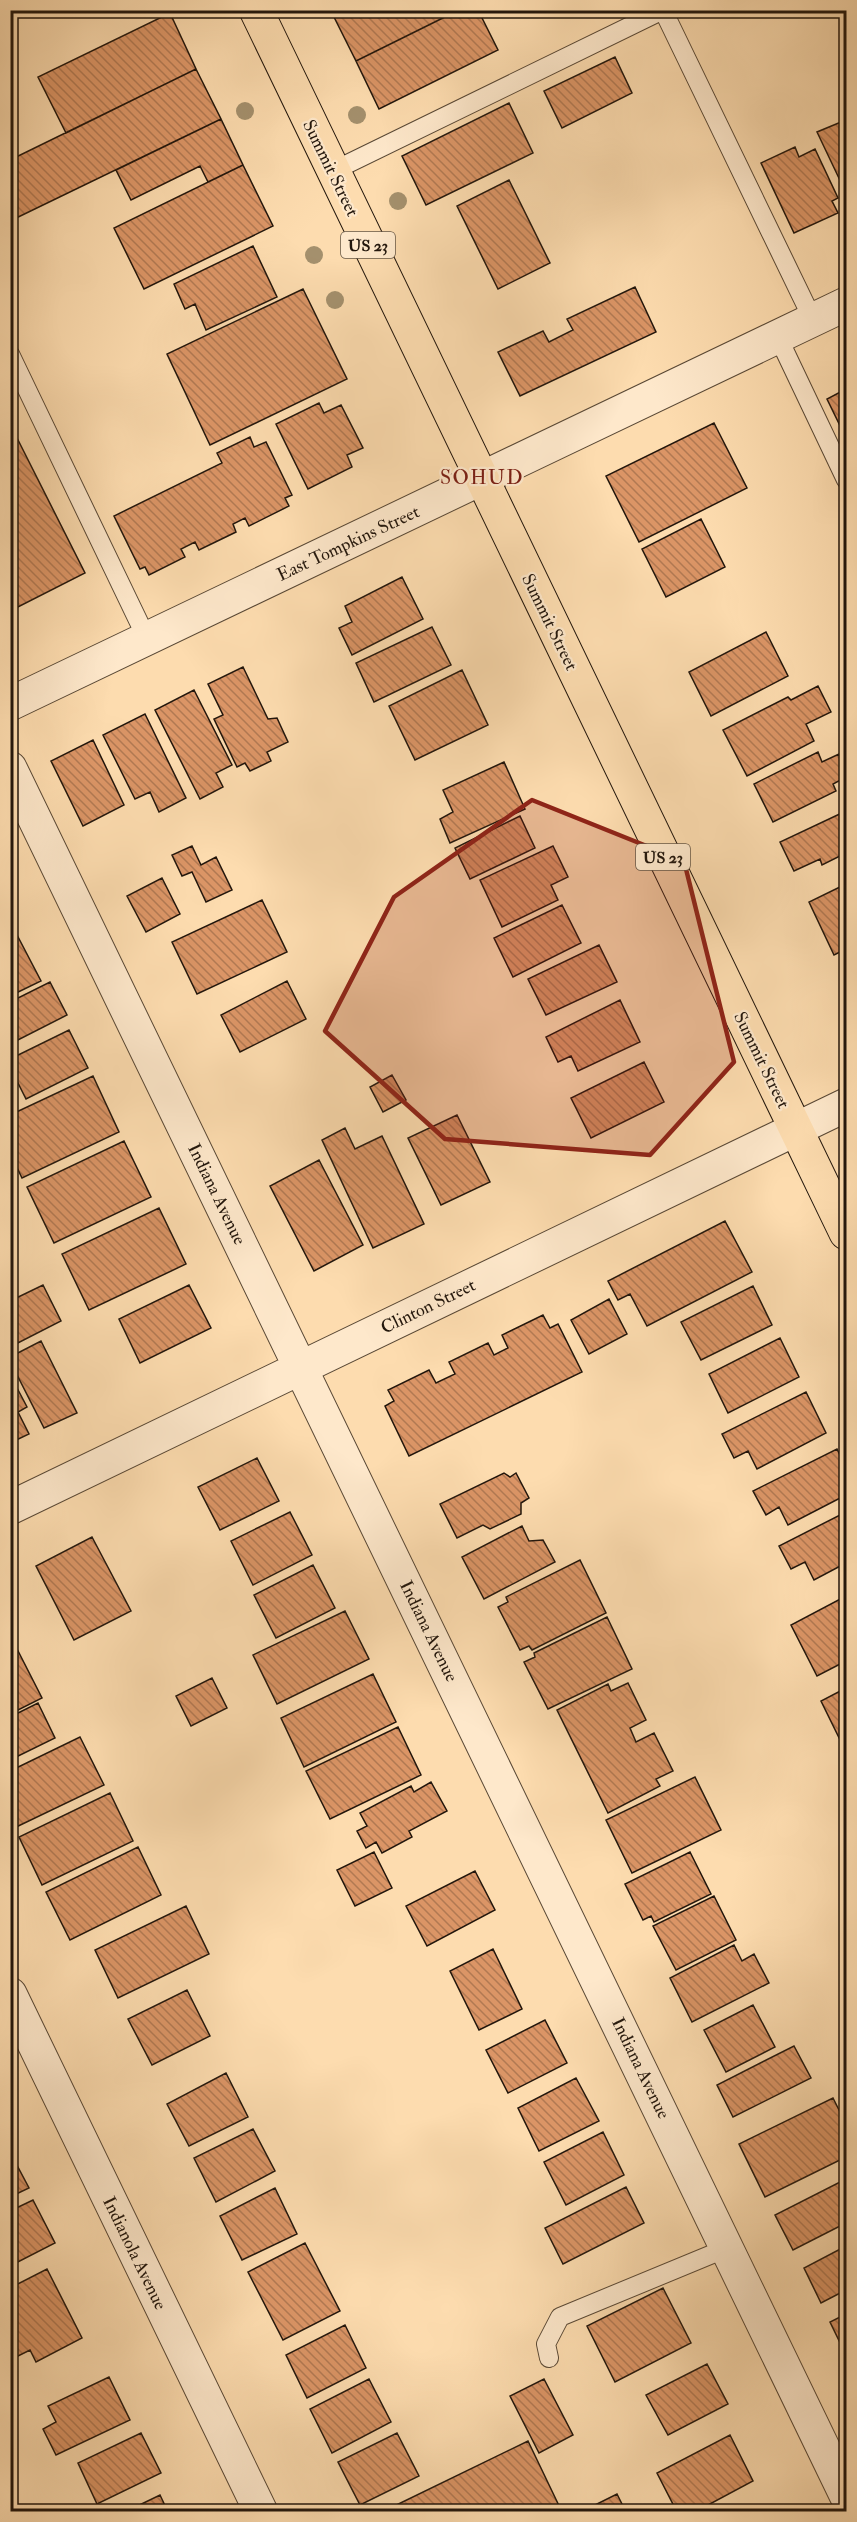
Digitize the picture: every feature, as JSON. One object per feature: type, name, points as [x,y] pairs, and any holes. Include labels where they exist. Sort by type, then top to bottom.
[{"type":"main road","name":"Summit Street","points":[[256,10],[846,1233]]},
{"type":"street","name":"East Tompkins Street","points":[[10,704],[846,304]]},
{"type":"street","name":"Indiana Avenue","points":[[10,768],[846,2495]]},
{"type":"street","name":"Clinton Street","points":[[10,1508],[846,1105]]},
{"type":"street","name":"Indianola Avenue","points":[[10,1994],[261,2511]]},
{"type":"lane","points":[[333,171],[663,10],[813,320]]},
{"type":"lane","points":[[777,337],[846,480]]},
{"type":"lane","points":[[10,354],[147,639]]},
{"type":"lane","points":[[549,2358],[546,2344],[560,2317],[728,2248]]},
{"type":"highlighted area","points":[[532,800],[684,861],[734,1062],[650,1155],[445,1139],[325,1031],[394,897]]},
{"type":"building","points":[[337,10],[459,10],[356,61],[332,13]]},
{"type":"building","points":[[459,10],[478,10],[498,50],[379,109],[356,61]]},
{"type":"building","points":[[170,13],[196,69],[66,133],[38,77]]},
{"type":"building","points":[[615,57],[632,93],[562,128],[544,91]]},
{"type":"building","points":[[196,69],[221,119],[10,221],[10,160]]},
{"type":"building","points":[[509,103],[533,153],[426,205],[402,156]]},
{"type":"building","points":[[221,119],[243,165],[208,182],[200,166],[131,200],[116,170]]},
{"type":"building","points":[[841,122],[846,134],[846,193],[817,132]]},
{"type":"building","points":[[795,147],[799,157],[815,149],[838,198],[832,201],[838,213],[794,233],[761,163]]},
{"type":"building","points":[[243,165],[273,226],[144,289],[114,228]]},
{"type":"building","points":[[509,180],[550,263],[498,289],[457,206]]},
{"type":"building","points":[[253,246],[277,297],[206,330],[195,304],[185,309],[174,284]]},
{"type":"building","points":[[635,287],[656,332],[520,396],[498,352],[543,331],[549,342],[573,330],[567,319]]},
{"type":"building","points":[[303,289],[347,379],[210,445],[167,354]]},
{"type":"building","points":[[846,389],[846,438],[827,399]]},
{"type":"building","points":[[319,403],[324,413],[341,405],[363,448],[347,455],[352,467],[308,489],[276,424]]},
{"type":"building","points":[[714,423],[747,488],[639,542],[606,476]]},
{"type":"building","points":[[10,424],[85,573],[10,611]]},
{"type":"building","points":[[250,437],[254,447],[266,442],[292,495],[285,498],[289,506],[249,526],[245,518],[233,524],[236,532],[199,550],[195,542],[181,549],[185,557],[149,575],[145,567],[140,569],[114,516],[222,463],[217,453]]},
{"type":"building","points":[[701,519],[725,567],[666,597],[642,549]]},
{"type":"building","points":[[402,577],[423,619],[352,655],[339,628],[352,622],[345,606]]},
{"type":"building","points":[[432,627],[451,665],[374,702],[356,663]]},
{"type":"building","points":[[766,632],[788,676],[711,716],[689,672]]},
{"type":"building","points":[[243,667],[268,719],[277,718],[288,742],[267,752],[271,761],[250,771],[245,763],[237,767],[214,719],[223,715],[208,684]]},
{"type":"building","points":[[462,670],[488,725],[415,760],[389,706]]},
{"type":"building","points":[[818,686],[831,712],[806,724],[814,741],[747,776],[723,730],[788,697],[791,700]]},
{"type":"building","points":[[194,690],[232,765],[216,773],[223,787],[200,799],[155,710]]},
{"type":"building","points":[[145,714],[186,798],[159,812],[150,792],[135,799],[103,735]]},
{"type":"building","points":[[93,740],[124,805],[83,826],[51,761]]},
{"type":"building","points":[[818,752],[822,762],[839,754],[846,769],[846,777],[833,784],[836,791],[773,822],[754,784]]},
{"type":"building","points":[[504,762],[525,809],[450,843],[440,819],[453,812],[443,790]]},
{"type":"building","points":[[846,811],[846,853],[822,865],[820,859],[794,871],[780,842]]},
{"type":"building","points":[[520,816],[535,848],[470,879],[455,848]]},
{"type":"building","points":[[192,846],[201,865],[216,857],[232,890],[206,902],[192,872],[182,876],[172,855]]},
{"type":"building","points":[[553,846],[568,877],[551,885],[558,900],[502,927],[480,880]]},
{"type":"building","points":[[162,878],[180,914],[146,932],[127,896]]},
{"type":"building","points":[[846,884],[846,949],[834,955],[809,902]]},
{"type":"building","points":[[262,900],[287,952],[197,994],[172,942]]},
{"type":"building","points":[[562,905],[581,943],[513,977],[494,938]]},
{"type":"building","points":[[16,933],[41,981],[10,996],[10,936]]},
{"type":"building","points":[[599,945],[617,982],[546,1015],[528,979]]},
{"type":"building","points":[[287,981],[306,1019],[240,1052],[221,1015]]},
{"type":"building","points":[[50,982],[67,1015],[10,1044],[10,1002]]},
{"type":"building","points":[[620,1000],[640,1042],[578,1071],[571,1056],[558,1062],[546,1037]]},
{"type":"building","points":[[69,1030],[88,1068],[26,1099],[10,1067],[10,1059]]},
{"type":"building","points":[[644,1062],[664,1102],[591,1138],[571,1098]]},
{"type":"building","points":[[392,1075],[406,1100],[383,1112],[370,1087]]},
{"type":"building","points":[[93,1076],[119,1132],[22,1178],[10,1153],[10,1115]]},
{"type":"building","points":[[457,1115],[490,1182],[441,1205],[408,1138]]},
{"type":"building","points":[[345,1128],[355,1149],[382,1136],[424,1224],[373,1248],[322,1140]]},
{"type":"building","points":[[124,1141],[151,1197],[54,1243],[27,1187]]},
{"type":"building","points":[[319,1160],[363,1245],[314,1271],[270,1186]]},
{"type":"building","points":[[159,1208],[186,1264],[89,1310],[62,1254]]},
{"type":"building","points":[[725,1221],[752,1272],[647,1326],[630,1294],[618,1300],[608,1281]]},
{"type":"building","points":[[43,1285],[61,1321],[10,1347],[10,1301]]},
{"type":"building","points":[[189,1285],[211,1328],[140,1363],[119,1319]]},
{"type":"building","points":[[753,1286],[772,1325],[701,1360],[681,1322]]},
{"type":"building","points":[[609,1299],[627,1334],[589,1354],[571,1320]]},
{"type":"building","points":[[543,1315],[550,1328],[558,1324],[582,1372],[409,1456],[385,1406],[394,1401],[388,1390],[429,1370],[436,1383],[455,1374],[449,1362],[488,1343],[494,1355],[508,1348],[502,1335]]},
{"type":"building","points":[[780,1338],[799,1377],[728,1413],[709,1374]]},
{"type":"building","points":[[41,1341],[77,1413],[44,1428],[10,1361],[10,1357]]},
{"type":"building","points":[[16,1386],[27,1407],[18,1412],[29,1434],[10,1443],[10,1389]]},
{"type":"building","points":[[806,1392],[826,1433],[757,1469],[748,1451],[734,1458],[722,1434]]},
{"type":"building","points":[[837,1449],[846,1468],[846,1495],[788,1525],[779,1507],[766,1515],[753,1491]]},
{"type":"building","points":[[257,1458],[279,1501],[220,1530],[198,1487]]},
{"type":"building","points":[[504,1473],[510,1477],[516,1473],[529,1498],[521,1503],[521,1514],[490,1529],[483,1525],[457,1538],[440,1504]]},
{"type":"building","points":[[290,1512],[312,1555],[253,1585],[231,1541]]},
{"type":"building","points":[[846,1512],[846,1563],[814,1580],[805,1562],[791,1569],[779,1546]]},
{"type":"building","points":[[522,1526],[529,1541],[543,1540],[555,1562],[484,1599],[462,1557]]},
{"type":"building","points":[[92,1537],[131,1611],[74,1640],[36,1566]]},
{"type":"building","points":[[580,1560],[606,1613],[532,1650],[529,1646],[520,1650],[498,1607],[508,1602],[506,1597]]},
{"type":"building","points":[[313,1565],[335,1608],[276,1638],[254,1595]]},
{"type":"building","points":[[846,1596],[846,1661],[817,1676],[791,1625]]},
{"type":"building","points":[[345,1611],[369,1659],[277,1704],[253,1655]]},
{"type":"building","points":[[607,1617],[632,1669],[548,1709],[524,1662],[535,1657],[534,1653]]},
{"type":"building","points":[[14,1643],[42,1698],[10,1714],[10,1645]]},
{"type":"building","points":[[373,1674],[396,1722],[304,1767],[281,1718]]},
{"type":"building","points":[[212,1678],[227,1708],[191,1726],[176,1696]]},
{"type":"building","points":[[628,1683],[646,1720],[630,1728],[636,1742],[654,1733],[673,1771],[656,1779],[660,1786],[608,1813],[557,1710],[608,1684],[611,1691]]},
{"type":"building","points":[[846,1688],[846,1752],[821,1701]]},
{"type":"building","points":[[38,1703],[55,1738],[10,1760],[10,1717]]},
{"type":"building","points":[[398,1727],[421,1775],[330,1819],[306,1771]]},
{"type":"building","points":[[80,1737],[104,1785],[12,1829],[10,1771]]},
{"type":"building","points":[[695,1777],[721,1830],[632,1873],[606,1820]]},
{"type":"building","points":[[431,1782],[447,1811],[409,1831],[412,1837],[382,1853],[376,1842],[366,1848],[357,1831],[367,1826],[360,1813],[411,1786],[414,1792]]},
{"type":"building","points":[[110,1793],[133,1841],[42,1885],[19,1837]]},
{"type":"building","points":[[138,1847],[161,1895],[70,1940],[46,1892]]},
{"type":"building","points":[[374,1852],[392,1888],[355,1906],[337,1870]]},
{"type":"building","points":[[690,1852],[711,1894],[654,1922],[651,1916],[643,1920],[625,1884]]},
{"type":"building","points":[[475,1871],[495,1910],[427,1946],[406,1906]]},
{"type":"building","points":[[714,1896],[736,1940],[676,1970],[653,1926]]},
{"type":"building","points":[[186,1906],[209,1954],[118,1998],[95,1950]]},
{"type":"building","points":[[734,1945],[742,1961],[754,1954],[769,1983],[692,2022],[670,1978]]},
{"type":"building","points":[[493,1949],[522,2009],[479,2030],[450,1971]]},
{"type":"building","points":[[187,1990],[210,2036],[152,2065],[128,2019]]},
{"type":"building","points":[[753,2005],[775,2047],[726,2072],[704,2030]]},
{"type":"building","points":[[545,2020],[567,2063],[508,2093],[486,2050]]},
{"type":"building","points":[[794,2046],[811,2078],[733,2117],[717,2085]]},
{"type":"building","points":[[226,2073],[248,2117],[189,2146],[167,2104]]},
{"type":"building","points":[[576,2078],[599,2121],[539,2151],[518,2108]]},
{"type":"building","points":[[833,2098],[846,2124],[846,2157],[765,2197],[739,2144]]},
{"type":"building","points":[[253,2129],[275,2171],[216,2202],[194,2158]]},
{"type":"building","points":[[603,2132],[624,2175],[566,2205],[544,2162]]},
{"type":"building","points":[[10,2152],[29,2188],[10,2197]]},
{"type":"building","points":[[846,2179],[846,2223],[793,2250],[775,2215]]},
{"type":"building","points":[[626,2187],[644,2223],[563,2264],[545,2228]]},
{"type":"building","points":[[275,2188],[297,2234],[242,2260],[220,2216]]},
{"type":"building","points":[[33,2200],[55,2243],[10,2266],[10,2211]]},
{"type":"building","points":[[305,2243],[340,2311],[283,2340],[248,2272]]},
{"type":"building","points":[[846,2246],[846,2290],[821,2303],[804,2268]]},
{"type":"building","points":[[47,2269],[82,2338],[36,2362],[30,2350],[10,2360],[10,2288]]},
{"type":"building","points":[[663,2288],[691,2343],[615,2382],[587,2326]]},
{"type":"building","points":[[846,2314],[846,2355],[830,2322]]},
{"type":"building","points":[[345,2325],[366,2368],[307,2398],[286,2355]]},
{"type":"building","points":[[707,2364],[728,2404],[668,2435],[646,2395]]},
{"type":"building","points":[[109,2377],[130,2420],[56,2455],[43,2429],[56,2422],[48,2406]]},
{"type":"building","points":[[369,2379],[391,2422],[332,2453],[310,2409]]},
{"type":"building","points":[[544,2379],[573,2435],[539,2453],[510,2396]]},
{"type":"building","points":[[141,2433],[161,2473],[97,2504],[78,2463]]},
{"type":"building","points":[[397,2433],[419,2476],[360,2505],[338,2462]]},
{"type":"building","points":[[730,2435],[753,2481],[695,2512],[677,2512],[657,2473]]},
{"type":"building","points":[[528,2441],[562,2512],[382,2512]]},
{"type":"building","points":[[617,2494],[626,2512],[581,2512]]},
{"type":"building","points":[[160,2495],[168,2512],[125,2512]]},
{"type":"district","name":"SOHUD","points":[[482,477]]}]
